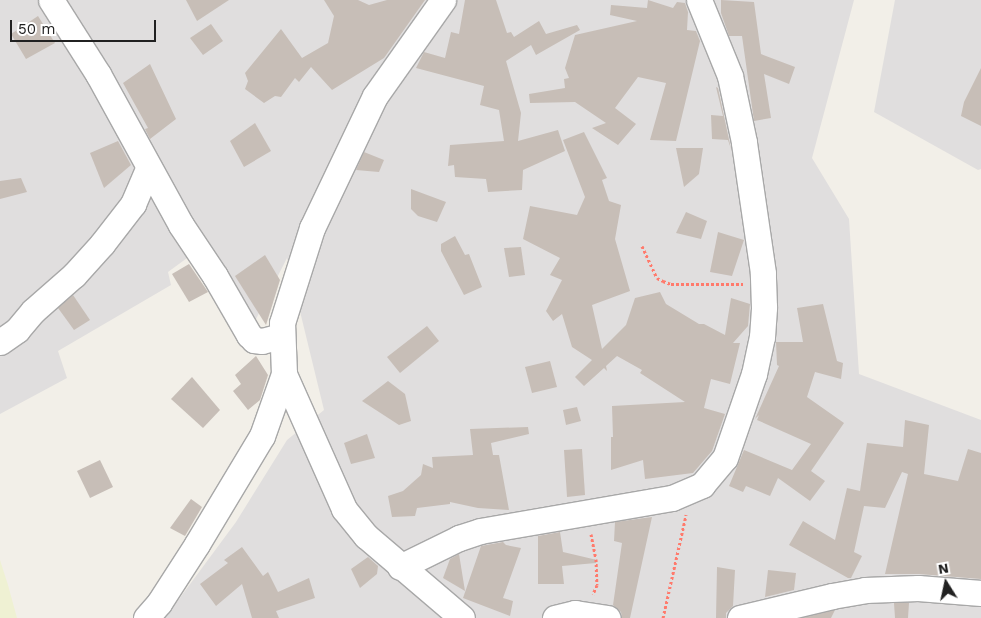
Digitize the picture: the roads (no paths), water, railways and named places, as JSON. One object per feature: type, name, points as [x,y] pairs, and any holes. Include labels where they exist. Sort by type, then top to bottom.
[{"type":"street","points":[[51,0],[98,74],[148,169],[249,335],[254,340],[262,341],[281,336]]},
{"type":"street","points":[[443,0],[375,96],[312,228],[294,278],[282,323],[281,336],[284,374],[344,509],[366,536],[462,618]]},
{"type":"street","points":[[400,567],[459,538],[480,531],[672,498],[692,490],[709,478],[725,458],[754,374],[762,337],[763,284],[744,142],[730,76],[699,0]]},
{"type":"street","points":[[0,342],[17,330],[33,312],[74,275],[102,244],[133,204],[148,169]]},
{"type":"street","points":[[146,618],[159,603],[262,436],[284,374]]},
{"type":"street","points":[[740,618],[832,596],[875,589],[918,588],[981,593]]},
{"type":"street","points":[[555,618],[569,613],[583,613],[608,618]]}]
